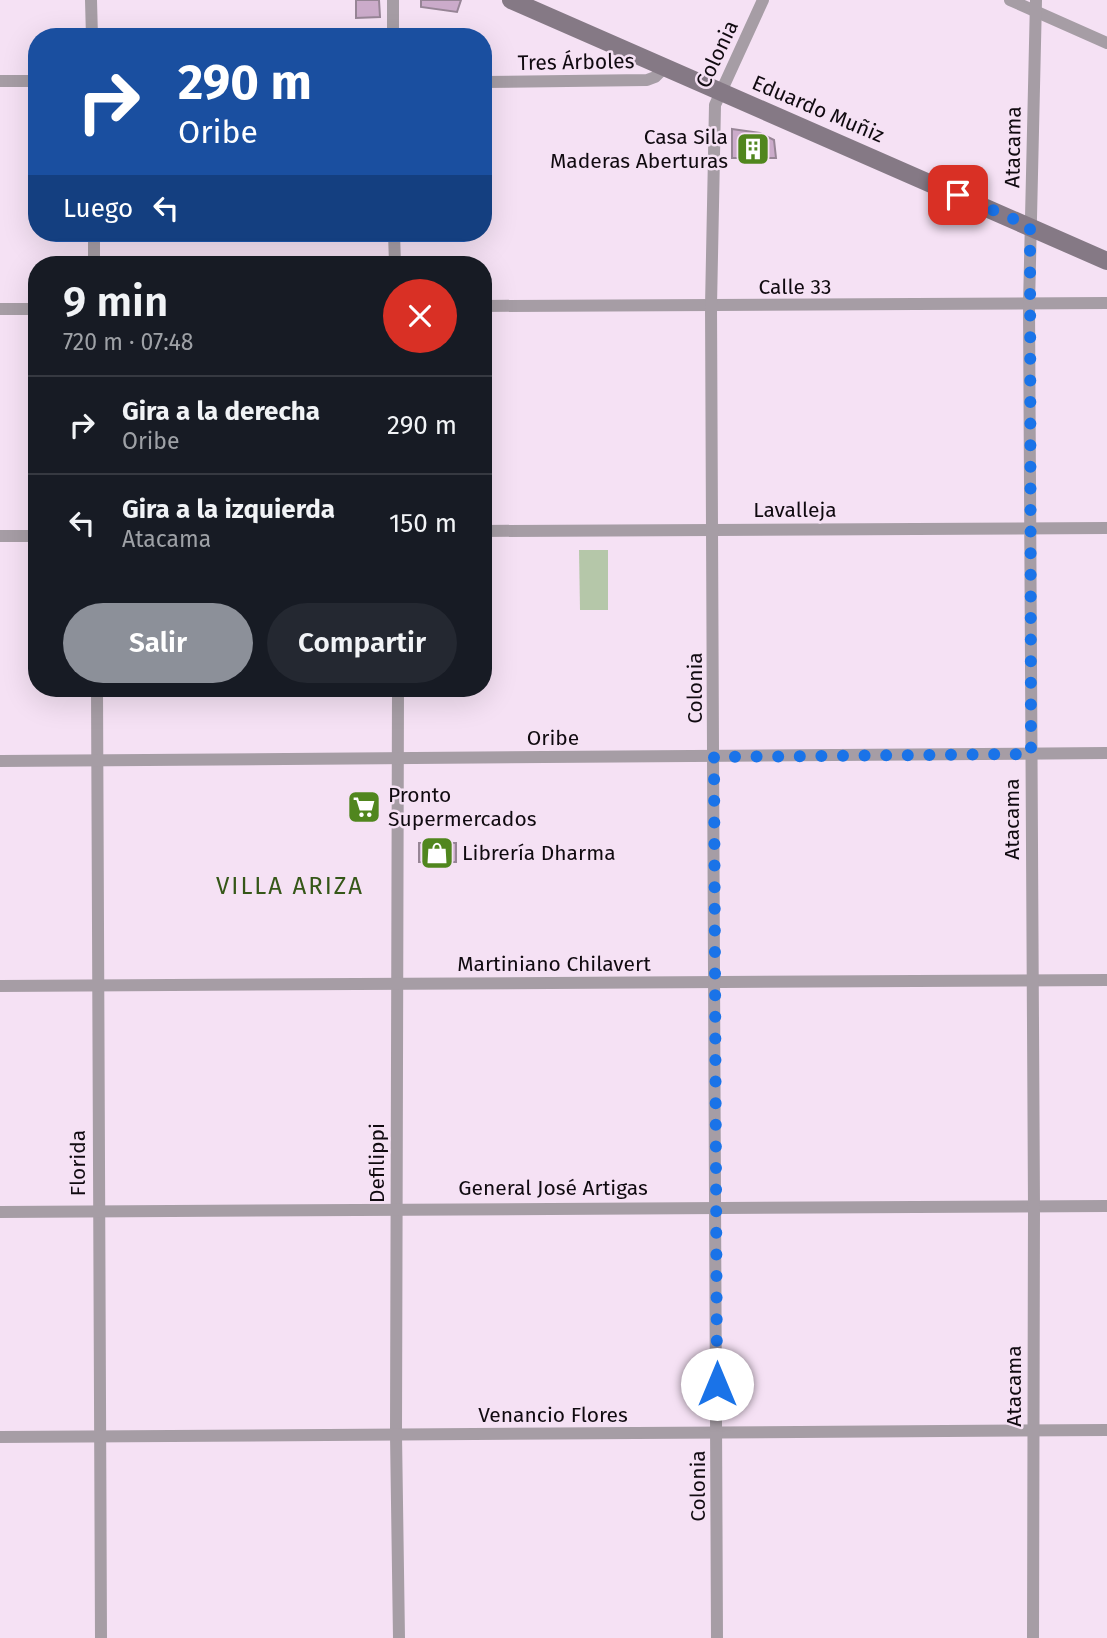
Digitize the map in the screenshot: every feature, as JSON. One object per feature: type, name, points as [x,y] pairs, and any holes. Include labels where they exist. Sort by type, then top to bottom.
[{"type":"street","points":[[91,0],[92,28]]},
{"type":"street","points":[[393,0],[393,28]]},
{"type":"street","name":"Eduardo Muñiz","points":[[511,0],[1107,261]]},
{"type":"street","name":"Colonia","points":[[717,1638],[711,306],[715,105],[719,91],[733,67],[763,0]]},
{"type":"street","points":[[1010,0],[1036,5],[1107,43]]},
{"type":"street","name":"Atacama","points":[[1033,1638],[1034,1206],[1029,305],[1036,5]]},
{"type":"street","name":"Tres Árboles","points":[[492,82],[647,80],[655,77],[665,67]]},
{"type":"street","points":[[0,81],[28,81]]},
{"type":"street","name":"Calle 33","points":[[492,306],[1107,303]]},
{"type":"street","points":[[0,309],[28,309]]},
{"type":"street","name":"Lavalleja","points":[[492,531],[1107,528]]},
{"type":"street","points":[[0,536],[28,536]]},
{"type":"street","name":"Florida","points":[[97,697],[97,1212],[101,1638]]},
{"type":"street","name":"Defilippi","points":[[398,697],[396,1435],[399,1638]]},
{"type":"street","name":"Oribe","points":[[0,761],[1107,753]]},
{"type":"street","name":"Martiniano Chilavert","points":[[0,986],[1107,980]]},
{"type":"street","name":"General José Artigas","points":[[0,1212],[1107,1206]]},
{"type":"street","name":"Venancio Flores","points":[[0,1437],[1107,1430]]},
{"type":"green space","points":[[579,550],[608,550],[608,610],[580,610]]},
{"type":"building","points":[[356,0],[379,0],[380,17],[356,18]]},
{"type":"building","points":[[421,0],[461,0],[457,12],[421,7]]},
{"type":"building","name":"Casa Sila Maderas Aberturas","points":[[732,129],[760,133],[774,140],[776,158],[732,158]]},
{"type":"building","name":"Pronto Supermercados","points":[[350,798],[379,798],[379,816],[349,815]]},
{"type":"building","name":"Librería Dharma","points":[[419,843],[456,843],[456,862],[419,862]]},
{"type":"place","name":"Casa Sila Maderas Aberturas","points":[[753,149]]},
{"type":"place","name":"Pronto Supermercados","points":[[364,807]]},
{"type":"place","name":"Librería Dharma","points":[[437,853]]},
{"type":"district","name":"VILLA ARIZA","points":[[290,886]]},
{"type":"route","points":[[717,1384],[714,757],[1031,754],[1030,226],[958,195]]}]
